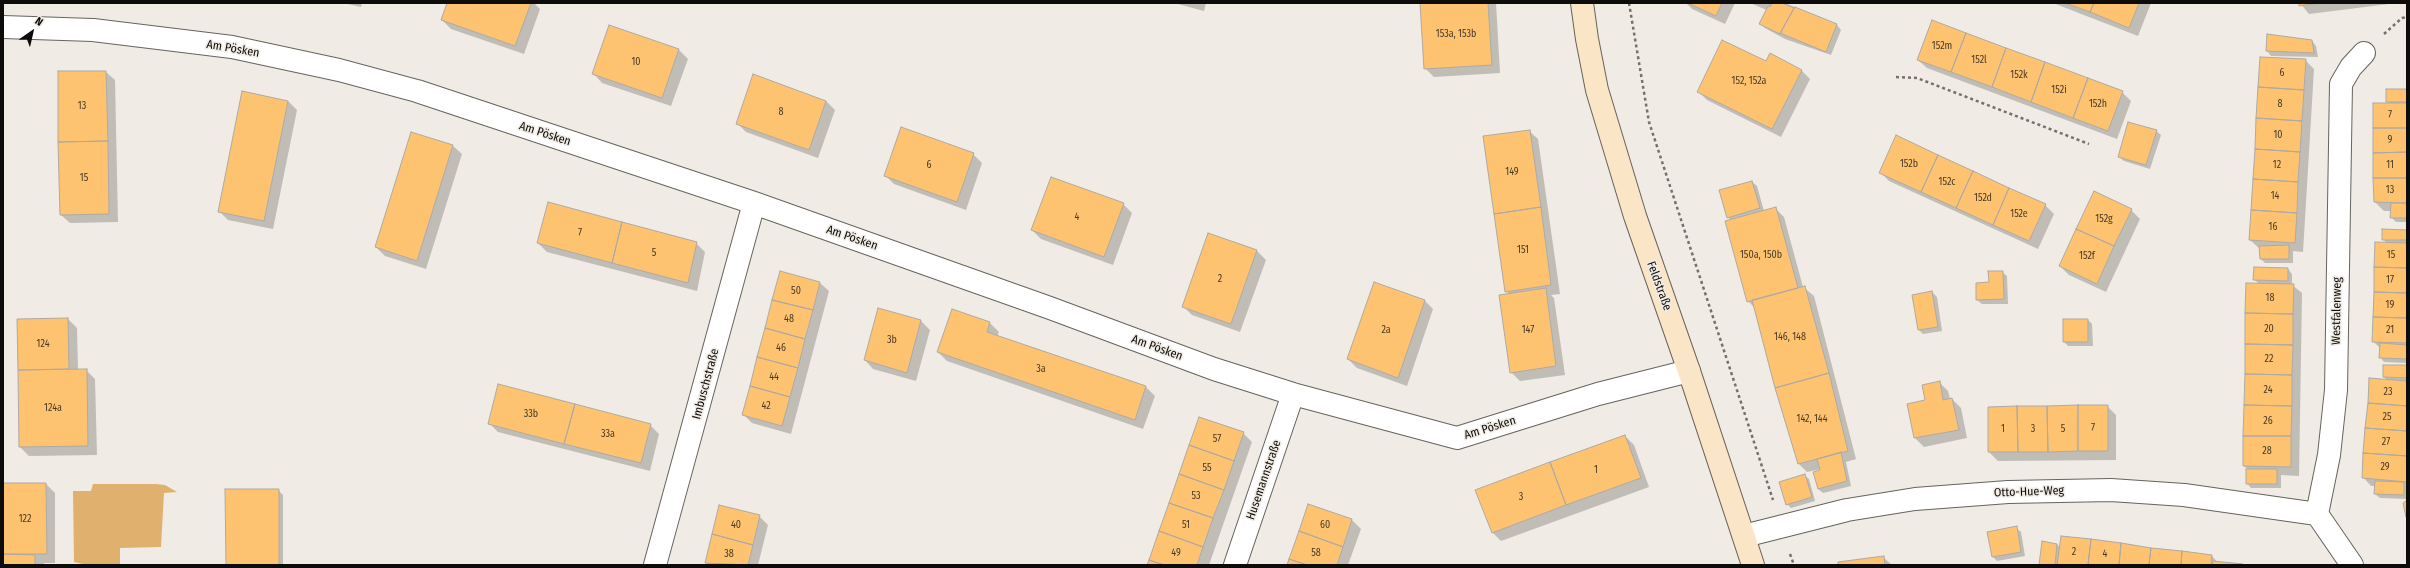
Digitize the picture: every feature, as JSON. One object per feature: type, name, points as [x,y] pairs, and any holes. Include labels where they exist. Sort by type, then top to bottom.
[{"type":"main road","name":"Feldstraße","points":[[1582,3],[1597,90],[1634,216],[1689,371],[1753,565]]},
{"type":"street","name":"Am Pösken","points":[[3,28],[101,31],[232,47],[339,70],[418,91],[754,203],[1050,308],[1214,369],[1294,394],[1457,438],[1598,394],[1689,371]]},
{"type":"street","name":"Westfalenweg","points":[[2317,514],[2329,455],[2336,390],[2341,84],[2351,67],[2364,53]]},
{"type":"street","name":"Imbuschstraße","points":[[655,565],[754,203]]},
{"type":"street","name":"Husemannstraße","points":[[1235,565],[1294,394]]},
{"type":"street","name":"Otto-Hue-Weg","points":[[1744,536],[1847,510],[1915,500],[2060,490],[2111,490],[2184,495],[2317,514]]},
{"type":"street","points":[[2317,514],[2352,565]]},
{"type":"path","points":[[1629,3],[1649,122],[1794,565]]},
{"type":"path","points":[[1896,77],[1917,78],[2090,144]]},
{"type":"shaded area","points":[[93,484],[156,484],[165,485],[177,492],[164,493],[161,547],[120,548],[120,565],[87,565],[74,562],[73,491],[91,491]]},
{"type":"building","points":[[447,3],[531,3],[515,46],[441,20]]},
{"type":"building","points":[[1420,3],[1488,3],[1492,65],[1424,69]]},
{"type":"building","points":[[1688,3],[1722,3],[1716,16]]},
{"type":"building","points":[[1772,3],[1782,3],[1794,8],[1780,34],[1759,24],[1768,6],[1770,7]]},
{"type":"building","points":[[2065,3],[2094,3],[2090,12]]},
{"type":"building","points":[[2094,3],[2139,3],[2129,28],[2090,12]]},
{"type":"building","points":[[2299,3],[2320,3],[2299,6]]},
{"type":"building","points":[[1795,7],[1837,24],[1826,52],[1780,33]]},
{"type":"building","points":[[1932,20],[1966,33],[1951,72],[1917,60]]},
{"type":"building","points":[[609,25],[679,49],[662,98],[592,74]]},
{"type":"building","points":[[1966,33],[2006,48],[1992,87],[1951,72]]},
{"type":"building","points":[[2267,34],[2312,40],[2314,53],[2266,51]]},
{"type":"building","points":[[1722,40],[1766,61],[1770,53],[1802,70],[1772,129],[1697,92]]},
{"type":"building","points":[[2006,48],[2045,62],[2031,102],[1992,87]]},
{"type":"building","points":[[2260,57],[2306,59],[2304,90],[2258,87]]},
{"type":"building","points":[[2045,62],[2088,78],[2073,118],[2031,102]]},
{"type":"building","points":[[58,71],[106,71],[108,141],[58,142]]},
{"type":"building","points":[[753,74],[826,101],[809,150],[736,124]]},
{"type":"building","points":[[2088,78],[2123,91],[2108,131],[2073,118]]},
{"type":"building","points":[[2258,87],[2304,90],[2302,121],[2256,118]]},
{"type":"building","points":[[2386,89],[2407,89],[2407,102],[2386,102]]},
{"type":"building","points":[[242,91],[288,101],[264,221],[218,212]]},
{"type":"building","points":[[2373,103],[2407,103],[2407,128],[2373,128]]},
{"type":"building","points":[[2256,118],[2302,121],[2300,152],[2255,149]]},
{"type":"building","points":[[2128,122],[2157,130],[2146,165],[2118,157]]},
{"type":"building","points":[[901,127],[974,153],[957,202],[884,176]]},
{"type":"building","points":[[2373,128],[2407,128],[2407,152],[2373,153]]},
{"type":"building","points":[[1530,130],[1541,207],[1494,214],[1483,136]]},
{"type":"building","points":[[411,132],[453,145],[417,261],[375,247]]},
{"type":"building","points":[[1896,135],[1938,155],[1921,192],[1879,173]]},
{"type":"building","points":[[108,141],[109,214],[60,215],[58,142]]},
{"type":"building","points":[[2255,149],[2300,152],[2298,182],[2253,179]]},
{"type":"building","points":[[2407,152],[2407,178],[2373,178],[2373,153]]},
{"type":"building","points":[[1938,155],[1973,171],[1956,208],[1921,192]]},
{"type":"building","points":[[1973,171],[2009,188],[1993,225],[1956,208]]},
{"type":"building","points":[[1051,177],[1124,203],[1104,257],[1031,230]]},
{"type":"building","points":[[2373,178],[2407,178],[2407,203],[2374,202]]},
{"type":"building","points":[[2253,179],[2298,182],[2297,213],[2251,210]]},
{"type":"building","points":[[1752,181],[1760,208],[1727,218],[1719,190]]},
{"type":"building","points":[[2009,188],[2046,204],[2029,241],[1993,225]]},
{"type":"building","points":[[2094,191],[2132,209],[2114,246],[2076,229]]},
{"type":"building","points":[[548,202],[622,222],[612,263],[537,243]]},
{"type":"building","points":[[2391,203],[2407,203],[2407,218],[2390,218]]},
{"type":"building","points":[[1541,207],[1551,285],[1505,292],[1494,214]]},
{"type":"building","points":[[1776,207],[1798,288],[1747,302],[1725,221]]},
{"type":"building","points":[[2251,210],[2297,213],[2295,243],[2249,240]]},
{"type":"building","points":[[622,222],[697,242],[688,283],[612,263]]},
{"type":"building","points":[[2076,229],[2114,246],[2097,284],[2059,266]]},
{"type":"building","points":[[2382,229],[2407,230],[2407,240],[2382,240]]},
{"type":"building","points":[[1208,233],[1257,250],[1231,324],[1182,307]]},
{"type":"building","points":[[2375,242],[2407,243],[2407,268],[2374,267]]},
{"type":"building","points":[[2289,245],[2289,259],[2260,259],[2259,246]]},
{"type":"building","points":[[2254,267],[2288,268],[2288,281],[2253,280]]},
{"type":"building","points":[[2374,267],[2407,268],[2407,293],[2374,292]]},
{"type":"building","points":[[780,271],[820,282],[813,310],[772,300]]},
{"type":"building","points":[[1988,271],[2003,271],[2004,299],[1976,300],[1976,283],[1989,282]]},
{"type":"building","points":[[1374,282],[1425,300],[1398,378],[1347,359]]},
{"type":"building","points":[[2246,283],[2294,284],[2293,314],[2245,313]]},
{"type":"building","points":[[1805,286],[1829,373],[1775,388],[1752,300]]},
{"type":"building","points":[[1546,288],[1556,366],[1510,373],[1499,295]]},
{"type":"building","points":[[1932,291],[1938,327],[1918,330],[1912,295]]},
{"type":"building","points":[[2374,292],[2407,293],[2407,318],[2373,317]]},
{"type":"building","points":[[772,300],[813,310],[805,339],[765,328]]},
{"type":"building","points":[[878,308],[921,320],[907,373],[864,360]]},
{"type":"building","points":[[952,309],[990,322],[987,332],[1146,386],[1135,420],[937,352]]},
{"type":"building","points":[[2245,313],[2293,314],[2293,345],[2245,344]]},
{"type":"building","points":[[2373,317],[2407,318],[2407,343],[2372,342]]},
{"type":"building","points":[[68,318],[69,369],[18,370],[17,319]]},
{"type":"building","points":[[2063,319],[2088,319],[2088,342],[2063,342]]},
{"type":"building","points":[[765,328],[805,339],[798,368],[757,357]]},
{"type":"building","points":[[2380,343],[2407,345],[2407,359],[2379,358]]},
{"type":"building","points":[[2245,344],[2293,345],[2292,375],[2245,374]]},
{"type":"building","points":[[757,357],[798,368],[790,397],[750,386]]},
{"type":"building","points":[[2383,365],[2407,365],[2407,378],[2383,377]]},
{"type":"building","points":[[87,369],[88,446],[19,447],[18,370]]},
{"type":"building","points":[[1829,373],[1848,451],[1798,464],[1775,388]]},
{"type":"building","points":[[2245,374],[2292,375],[2292,406],[2244,405]]},
{"type":"building","points":[[2369,378],[2407,381],[2407,406],[2368,403]]},
{"type":"building","points":[[1940,381],[1943,400],[1952,398],[1959,430],[1914,438],[1907,404],[1925,400],[1922,385]]},
{"type":"building","points":[[498,384],[575,404],[564,444],[488,424]]},
{"type":"building","points":[[750,386],[790,397],[782,426],[742,415]]},
{"type":"building","points":[[2368,403],[2407,406],[2407,431],[2365,428]]},
{"type":"building","points":[[575,404],[651,424],[641,463],[564,444]]},
{"type":"building","points":[[2078,405],[2078,451],[2048,452],[2047,406]]},
{"type":"building","points":[[2078,405],[2108,405],[2108,451],[2078,451]]},
{"type":"building","points":[[2244,405],[2292,406],[2291,436],[2243,436]]},
{"type":"building","points":[[2017,406],[2018,452],[1988,452],[1988,407]]},
{"type":"building","points":[[2017,406],[2047,406],[2048,452],[2018,452]]},
{"type":"building","points":[[1199,417],[1244,432],[1234,461],[1189,445]]},
{"type":"building","points":[[2365,428],[2407,431],[2407,456],[2363,453]]},
{"type":"building","points":[[1625,435],[1641,478],[1566,505],[1550,462]]},
{"type":"building","points":[[2243,436],[2291,436],[2291,467],[2243,466]]},
{"type":"building","points":[[1189,445],[1234,461],[1224,490],[1179,474]]},
{"type":"building","points":[[1841,452],[1847,481],[1818,489],[1813,472],[1820,470],[1817,459]]},
{"type":"building","points":[[2363,453],[2407,456],[2407,482],[2362,478]]},
{"type":"building","points":[[1550,462],[1566,505],[1492,533],[1475,490]]},
{"type":"building","points":[[2246,469],[2277,469],[2277,484],[2246,484]]},
{"type":"building","points":[[1179,474],[1224,490],[1213,518],[1169,503]]},
{"type":"building","points":[[1805,474],[1812,497],[1786,505],[1779,482]]},
{"type":"building","points":[[2375,481],[2404,482],[2404,495],[2374,494]]},
{"type":"building","points":[[3,483],[46,483],[47,554],[3,554]]},
{"type":"building","points":[[225,489],[279,489],[279,565],[226,565]]},
{"type":"building","points":[[2407,501],[2406,517],[2403,503]]},
{"type":"building","points":[[1169,503],[1213,518],[1203,547],[1159,531]]},
{"type":"building","points":[[1308,504],[1352,519],[1343,547],[1299,531]]},
{"type":"building","points":[[719,505],[760,515],[753,545],[712,534]]},
{"type":"building","points":[[2017,526],[2021,552],[1992,557],[1987,532]]},
{"type":"building","points":[[1159,531],[1203,547],[1197,565],[1164,565],[1149,560]]},
{"type":"building","points":[[1299,531],[1343,547],[1337,565],[1307,565],[1289,559]]},
{"type":"building","points":[[712,534],[753,545],[748,565],[705,563]]},
{"type":"building","points":[[2061,536],[2091,539],[2088,565],[2057,565]]},
{"type":"building","points":[[2091,539],[2121,543],[2119,565],[2088,565]]},
{"type":"building","points":[[2042,541],[2057,544],[2055,565],[2039,565]]},
{"type":"building","points":[[2121,543],[2151,548],[2149,565],[2119,565]]},
{"type":"building","points":[[2151,548],[2182,551],[2181,565],[2149,565]]},
{"type":"building","points":[[2182,551],[2212,555],[2211,565],[2181,565]]},
{"type":"building","points":[[3,554],[35,555],[35,565],[3,565]]},
{"type":"building","points":[[1884,556],[1885,565],[1838,565],[1838,562]]},
{"type":"building","points":[[1289,559],[1307,565],[1287,565]]},
{"type":"building","points":[[1149,560],[1164,565],[1147,565]]},
{"type":"building","points":[[2213,561],[2243,564],[2243,565],[2212,565]]}]
